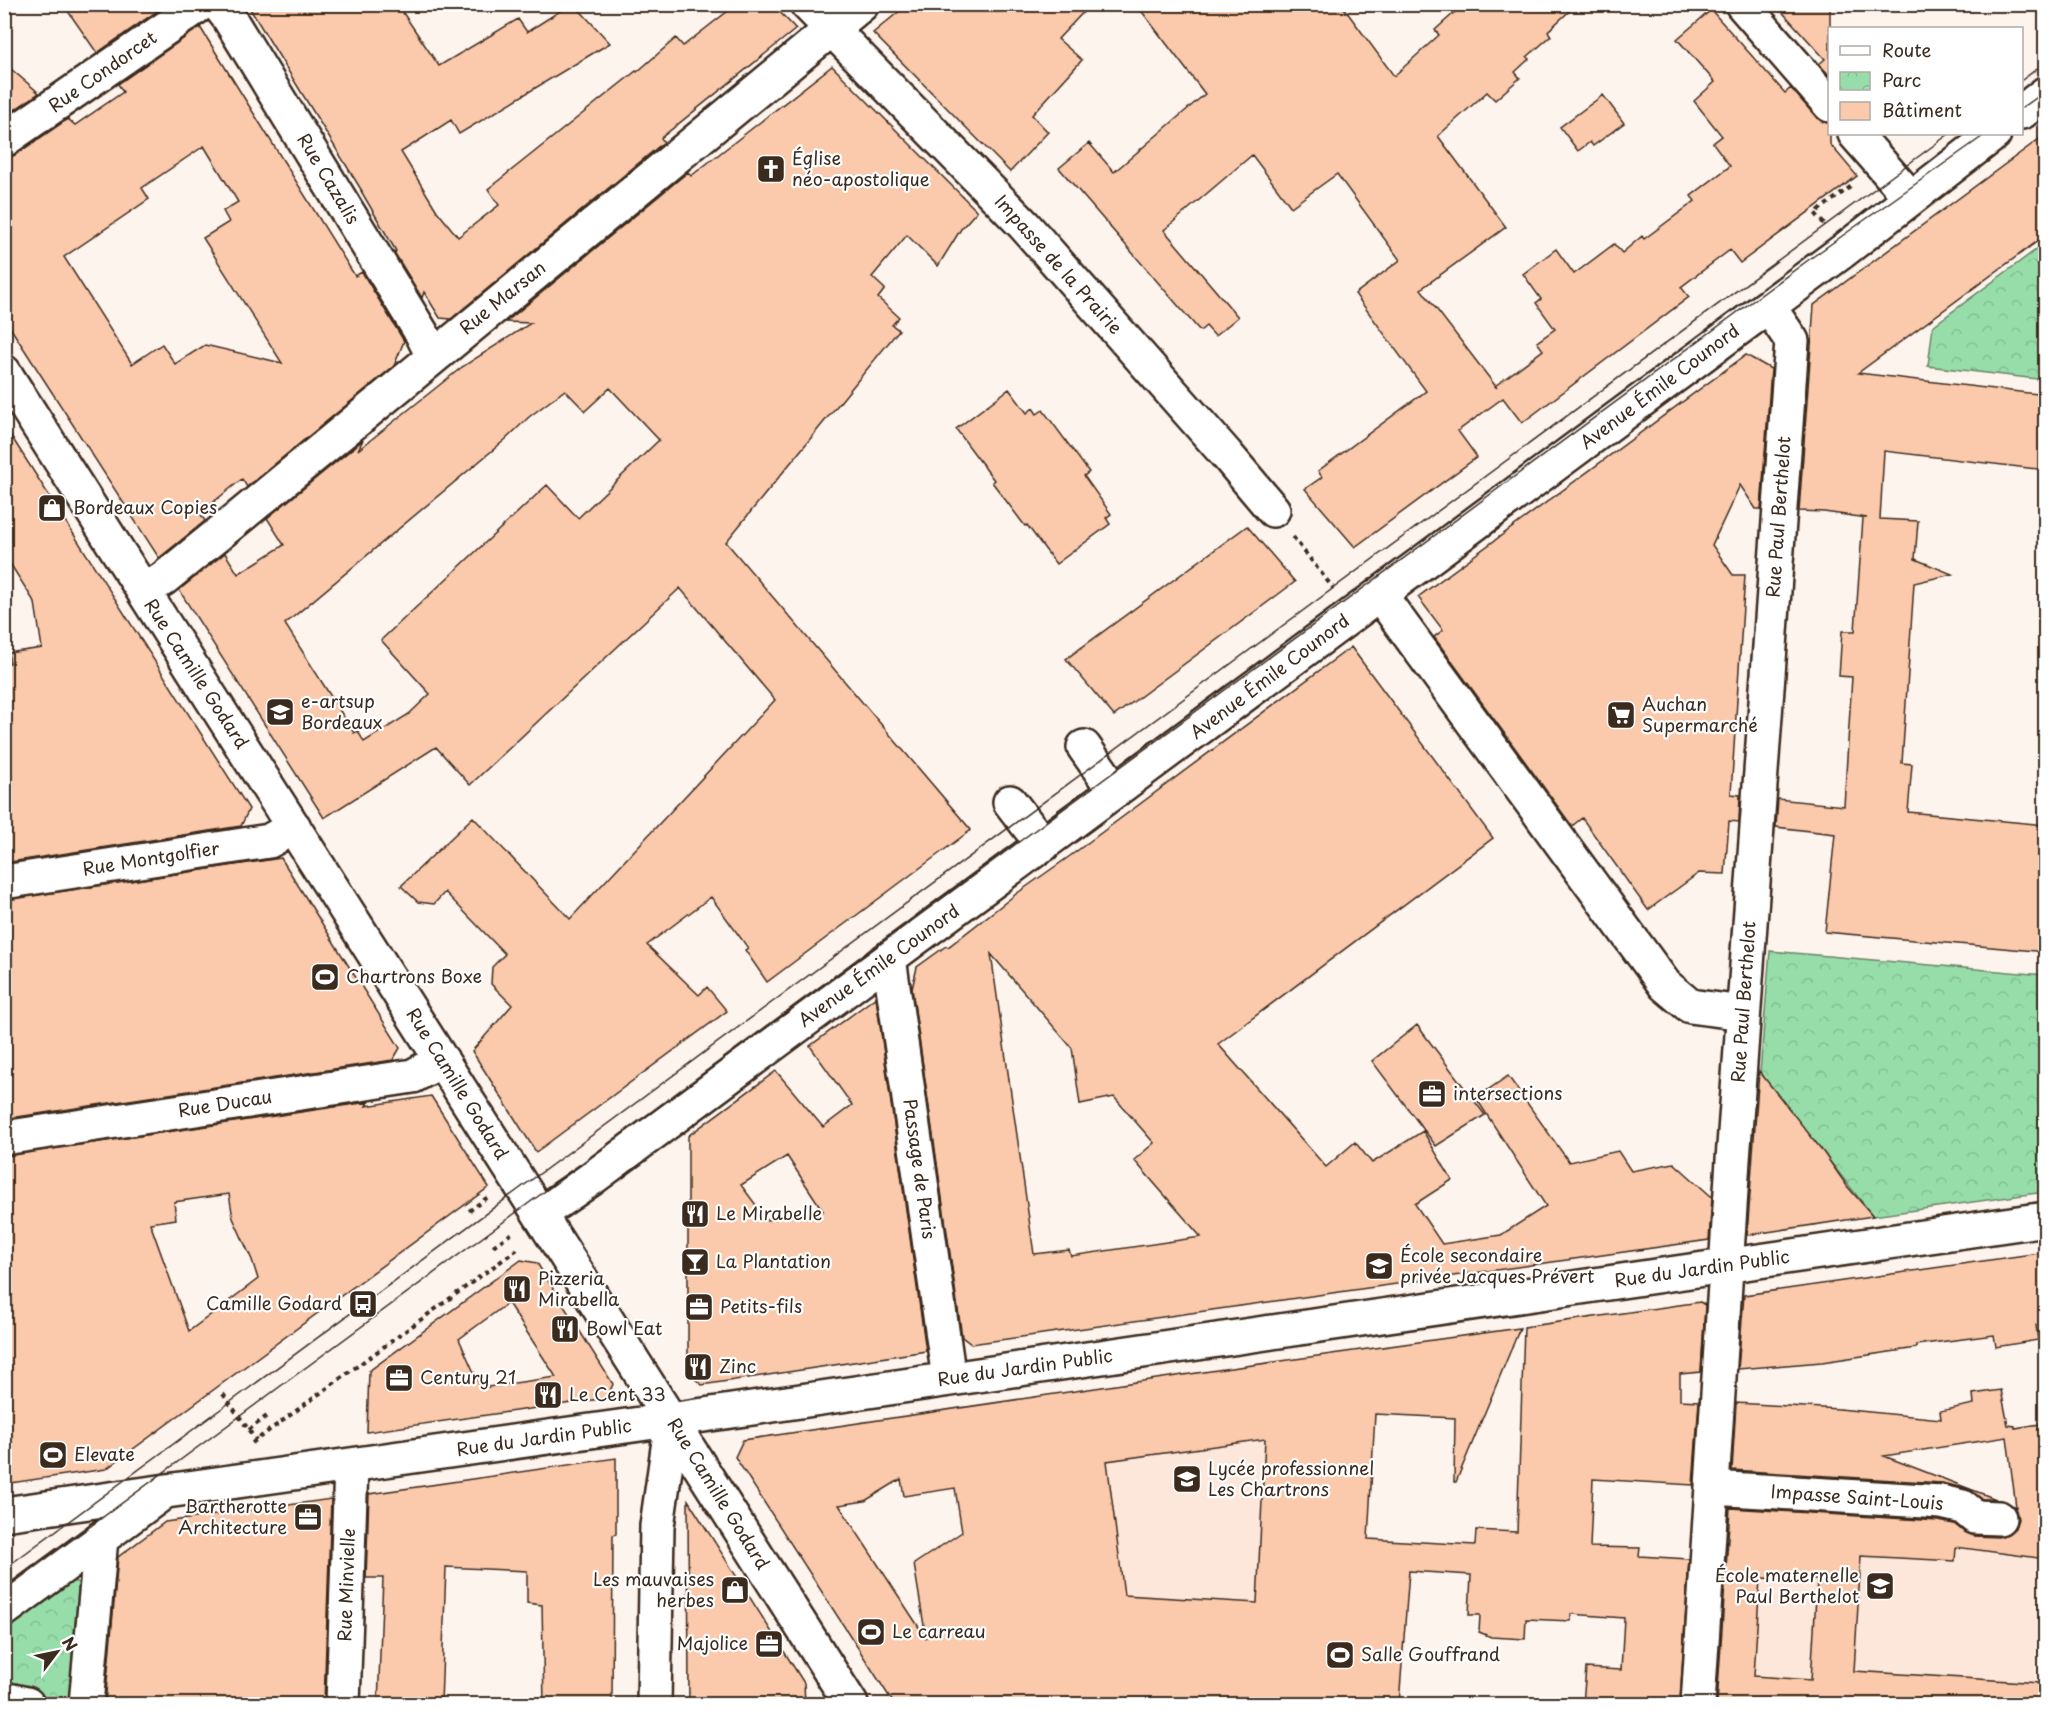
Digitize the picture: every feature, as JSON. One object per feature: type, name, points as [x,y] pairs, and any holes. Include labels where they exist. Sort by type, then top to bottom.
[{"type":"street","name":"Rue Condorcet","points":[[4,140],[201,4]]},
{"type":"street","name":"Rue Cazalis","points":[[218,4],[236,28],[422,334],[433,356]]},
{"type":"street","name":"Impasse de la Prairie","points":[[807,4],[1024,225],[1273,510]]},
{"type":"street","name":"Rue Marsan","points":[[144,591],[163,579],[220,533],[862,4]]},
{"type":"street","points":[[1742,4],[1828,103]]},
{"type":"street","points":[[2023,111],[2046,93]]},
{"type":"street","points":[[1856,135],[1911,198]]},
{"type":"street","name":"Avenue Émile Counord","points":[[528,1222],[591,1179],[1769,307],[1993,135]]},
{"type":"street","name":"Rue Paul Berthelot","points":[[1698,1704],[1743,1012],[1792,340],[1769,307]]},
{"type":"street","name":"Rue Camille Godard","points":[[4,372],[442,1060],[528,1222],[672,1420],[851,1704]]},
{"type":"street","points":[[1380,595],[1665,985],[1690,1006],[1743,1012]]},
{"type":"street","points":[[1084,747],[1115,791]]},
{"type":"street","points":[[1010,802],[1043,845]]},
{"type":"street","name":"Rue Montgolfier","points":[[4,882],[269,840],[294,827]]},
{"type":"street","name":"Passage de Paris","points":[[889,958],[950,1379]]},
{"type":"street","name":"Rue Ducau","points":[[4,1138],[413,1076],[442,1060]]},
{"type":"street","name":"Rue du Jardin Public","points":[[4,1514],[672,1420],[2046,1219]]},
{"type":"street","points":[[654,1704],[657,1526],[672,1420]]},
{"type":"street","name":"Rue Minvielle","points":[[343,1704],[351,1465]]},
{"type":"street","name":"Impasse Saint-Louis","points":[[1712,1488],[1941,1502],[1963,1507],[1975,1518],[1999,1518]]},
{"type":"street","points":[[4,1610],[164,1492]]},
{"type":"street","points":[[87,1704],[101,1538]]},
{"type":"street","points":[[4,1699],[27,1704]]},
{"type":"path","points":[[1273,510],[1353,615]]},
{"type":"path","points":[[469,1211],[493,1193]]},
{"type":"path","points":[[493,1246],[528,1222]]},
{"type":"path","points":[[248,1446],[525,1244]]},
{"type":"path","points":[[223,1394],[256,1440]]},
{"type":"path","points":[[249,1430],[268,1415]]},
{"type":"shaded area","name":"Lycée professionnel Les Chartrons","points":[[1330,1355],[1266,1616],[1116,1608],[1039,1397]]},
{"type":"shaded area","name":"École maternelle Paul Berthelot","points":[[1731,1496],[1935,1508],[1958,1522],[1956,1547],[2037,1558],[2035,1704],[1717,1704]]},
{"type":"green space","points":[[2045,243],[2045,380],[1928,366],[1933,326]]},
{"type":"green space","points":[[1770,951],[2045,975],[2045,1192],[1873,1216],[1760,1073]]},
{"type":"green space","points":[[68,1581],[77,1582],[83,1591],[74,1704],[65,1704],[5,1689],[4,1628]]},
{"type":"building","points":[[63,4],[167,4],[97,53]]},
{"type":"building","points":[[247,4],[397,4],[439,66],[518,19],[527,32],[571,4],[574,4],[610,43],[459,134],[451,120],[401,152],[437,211],[458,237],[499,205],[488,189],[637,72],[676,38],[683,46],[737,4],[772,4],[796,29],[661,138],[664,142],[451,319],[440,318],[424,292],[422,298],[394,252],[396,251],[362,191]]},
{"type":"building","points":[[908,4],[1091,4],[1058,39],[1082,60],[1032,115],[1048,132],[1010,172],[873,33]]},
{"type":"building","points":[[1136,4],[1341,4],[1394,76],[1439,35],[1435,30],[1464,4],[1577,4],[1548,31],[1551,36],[1527,57],[1529,59],[1515,72],[1520,78],[1495,100],[1487,92],[1438,136],[1506,227],[1421,289],[1495,386],[1543,350],[1537,342],[1555,329],[1536,303],[1541,299],[1523,274],[1556,249],[1574,274],[1614,244],[1622,253],[1642,236],[1644,239],[1695,201],[1691,196],[1730,166],[1713,143],[1722,136],[1694,101],[1715,82],[1677,39],[1711,10],[1785,93],[1791,88],[1816,117],[1828,123],[1830,144],[1857,176],[1740,263],[1730,250],[1681,287],[1689,297],[1522,423],[1503,398],[1458,431],[1477,457],[1355,547],[1305,489],[1322,477],[1318,471],[1426,391],[1355,294],[1400,260],[1337,174],[1291,207],[1252,155],[1164,230],[1238,317],[1215,336],[1206,326],[1200,331],[1059,168],[1089,143],[1114,172],[1205,94]]},
{"type":"building","points":[[1775,4],[1830,4],[1828,74],[1819,64],[1825,59]]},
{"type":"building","points":[[200,27],[355,276],[362,272],[404,341],[394,366],[247,487],[242,479],[200,513],[205,521],[159,558],[4,318],[4,159],[15,155],[68,119],[75,125],[123,92],[118,84]],"holes":[[[204,146],[238,202],[223,211],[229,222],[203,238],[282,363],[205,345],[175,364],[162,344],[132,364],[64,257],[149,199],[142,188]]]},
{"type":"building","points":[[4,63],[39,93],[4,117]]},
{"type":"building","points":[[832,66],[977,211],[961,229],[938,266],[907,235],[872,277],[885,289],[878,298],[899,317],[892,325],[899,330],[726,542],[971,830],[767,982],[745,950],[748,948],[711,897],[647,945],[699,995],[707,987],[727,1011],[536,1152],[472,1051],[512,1005],[491,984],[492,967],[505,954],[445,892],[434,904],[418,902],[401,886],[473,817],[570,919],[775,700],[680,588],[470,785],[436,747],[324,818],[179,590],[225,553],[238,574],[284,545],[267,518],[363,440],[358,450],[462,367],[531,323],[506,322],[688,172],[691,176]],"holes":[[[610,388],[659,440],[578,518],[547,485],[381,640],[430,694],[409,714],[364,742],[358,731],[354,733],[285,624],[506,439],[529,417],[565,390],[585,411]]]},
{"type":"building","points":[[1603,95],[1624,123],[1593,146],[1590,142],[1578,151],[1560,127]]},
{"type":"building","points":[[2046,134],[2046,235],[1858,373],[2046,395],[2046,470],[1884,451],[1880,519],[1918,521],[1915,559],[1952,574],[1914,583],[1902,763],[1912,764],[1908,812],[2046,825],[2046,952],[1825,932],[1835,834],[1776,827],[1778,799],[1844,806],[1852,677],[1839,676],[1842,631],[1855,631],[1863,518],[1867,518],[1799,511],[1814,305]]},
{"type":"building","name":"Auchan Supermarché","points":[[1746,355],[1771,369],[1761,509],[1756,509],[1740,485],[1712,545],[1733,575],[1745,575],[1731,794],[1740,795],[1739,822],[1729,821],[1725,874],[1699,873],[1648,910],[1582,818],[1572,826],[1434,637],[1443,630],[1418,597]]},
{"type":"building","points":[[1009,389],[1027,413],[1033,408],[1037,414],[1043,410],[1089,472],[1084,476],[1111,514],[1106,518],[1110,524],[1056,564],[992,482],[994,480],[956,429]]},
{"type":"building","points":[[4,425],[249,809],[241,826],[4,863],[4,663],[10,663],[8,653],[42,648],[35,603],[4,554]]},
{"type":"building","points":[[1247,526],[1295,582],[1114,716],[1066,659]]},
{"type":"building","points":[[1351,647],[1493,838],[1218,1044],[1326,1167],[1355,1142],[1372,1163],[1423,1131],[1452,1180],[1415,1204],[1442,1244],[1501,1235],[1546,1206],[1476,1098],[1508,1076],[1569,1162],[1618,1151],[1631,1171],[1674,1163],[1712,1197],[1709,1240],[971,1344],[962,1337],[912,989],[917,967],[946,946],[948,947],[1016,894]],"holes":[[[991,954],[1072,1048],[1080,1104],[1114,1097],[1154,1143],[1134,1160],[1201,1237],[1071,1256],[1069,1250],[1034,1254]]]},
{"type":"building","points":[[281,858],[400,1048],[393,1060],[4,1119],[4,900]]},
{"type":"building","points":[[876,997],[926,1351],[702,1385],[688,1373],[688,1136],[776,1071],[823,1127],[852,1105],[810,1046]],"holes":[[[787,1156],[823,1211],[767,1220],[741,1185]]]},
{"type":"building","points":[[1417,1025],[1485,1115],[1436,1146],[1372,1061]]},
{"type":"building","points":[[1759,1071],[1821,1149],[1847,1186],[1873,1216],[1747,1235]]},
{"type":"building","points":[[431,1096],[489,1187],[106,1469],[4,1484],[4,1156],[369,1102],[366,1106]],"holes":[[[229,1194],[233,1218],[258,1279],[189,1331],[150,1223],[176,1219],[174,1202]]]},
{"type":"building","points":[[2046,1252],[2046,1324],[2036,1325],[2038,1340],[1996,1347],[1994,1335],[1916,1345],[1916,1348],[1822,1362],[1738,1369],[1744,1295]]},
{"type":"building","points":[[521,1260],[537,1263],[613,1384],[607,1398],[367,1432],[369,1371]],"holes":[[[508,1303],[556,1377],[481,1388],[459,1339]]]},
{"type":"building","points":[[1700,1302],[1705,1305],[1701,1372],[1680,1374],[1680,1400],[1699,1401],[1693,1485],[1593,1479],[1590,1547],[1640,1548],[1639,1556],[1689,1559],[1680,1704],[1583,1704],[1586,1668],[1621,1670],[1624,1618],[1571,1614],[1571,1621],[1526,1619],[1525,1639],[1491,1637],[1479,1632],[1480,1615],[1469,1615],[1471,1575],[1409,1571],[1399,1704],[894,1704],[735,1457],[743,1440],[1520,1328],[1456,1482],[1454,1482],[1455,1418],[1375,1414],[1368,1539],[1475,1545],[1476,1530],[1517,1532],[1524,1327]],"holes":[[[1265,1439],[1257,1603],[1124,1595],[1107,1461]],[[901,1479],[904,1496],[955,1488],[962,1532],[914,1564],[926,1638],[839,1505],[865,1501]]]},
{"type":"building","points":[[2001,1390],[2008,1425],[2015,1426],[2015,1428],[2046,1423],[2046,1559],[1956,1547],[1955,1561],[1861,1556],[1854,1671],[2040,1683],[2039,1704],[1717,1704],[1730,1508],[1938,1521],[1954,1524],[1974,1536],[1998,1537],[2008,1534],[2015,1528],[2018,1519],[2012,1505],[2016,1507],[2007,1437],[1884,1456],[1996,1499],[1982,1499],[1968,1489],[1942,1483],[1732,1470],[1736,1403],[1839,1409],[1941,1419],[1940,1411],[1974,1404],[1973,1394]],"holes":[[[1760,1578],[1817,1580],[1811,1680],[1754,1676]]]},
{"type":"building","points":[[616,1458],[612,1704],[544,1704],[542,1605],[527,1603],[527,1571],[446,1567],[441,1704],[378,1704],[383,1578],[366,1578],[369,1494]]},
{"type":"building","points":[[331,1499],[324,1704],[105,1704],[118,1557],[165,1522]]},
{"type":"building","points":[[688,1500],[804,1683],[805,1704],[689,1704]]},
{"type":"tram line","points":[[2023,79],[2046,62]]},
{"type":"tram line","points":[[2023,107],[2046,91]]},
{"type":"tram line","points":[[4,1569],[1948,135]]},
{"type":"tram line","points":[[4,1590],[1811,258],[1985,135]]},
{"type":"place","name":"Église néo-apostolique","points":[[771,169]]},
{"type":"place","name":"Bordeaux Copies","points":[[52,508]]},
{"type":"place","name":"e-artsup Bordeaux","points":[[280,712]]},
{"type":"place","name":"Auchan Supermarché","points":[[1621,715]]},
{"type":"place","name":"Chartrons Boxe","points":[[325,977]]},
{"type":"place","name":"intersections","points":[[1432,1094]]},
{"type":"place","name":"Le Mirabelle","points":[[695,1214]]},
{"type":"place","name":"La Plantation","points":[[695,1262]]},
{"type":"place","name":"École secondaire privée Jacques Prévert","points":[[1379,1266]]},
{"type":"place","name":"Pizzeria Mirabella","points":[[517,1289]]},
{"type":"place","name":"Camille Godard","points":[[363,1304]]},
{"type":"place","name":"Petits-fils","points":[[699,1307]]},
{"type":"place","name":"Bowl Eat","points":[[565,1329]]},
{"type":"place","name":"Zinc","points":[[698,1367]]},
{"type":"place","name":"Century 21","points":[[399,1378]]},
{"type":"place","name":"Le Cent 33","points":[[548,1395]]},
{"type":"place","name":"Elevate","points":[[53,1455]]},
{"type":"place","name":"Lycée professionnel Les Chartrons","points":[[1187,1479]]},
{"type":"place","name":"Bartherotte Architecture","points":[[308,1517]]},
{"type":"place","name":"École maternelle Paul Berthelot","points":[[1880,1586]]},
{"type":"place","name":"Les mauvaises herbes","points":[[735,1590]]},
{"type":"place","name":"Le carreau","points":[[871,1632]]},
{"type":"place","name":"Majolice","points":[[769,1644]]},
{"type":"place","name":"Salle Gouffrand","points":[[1340,1655]]}]
